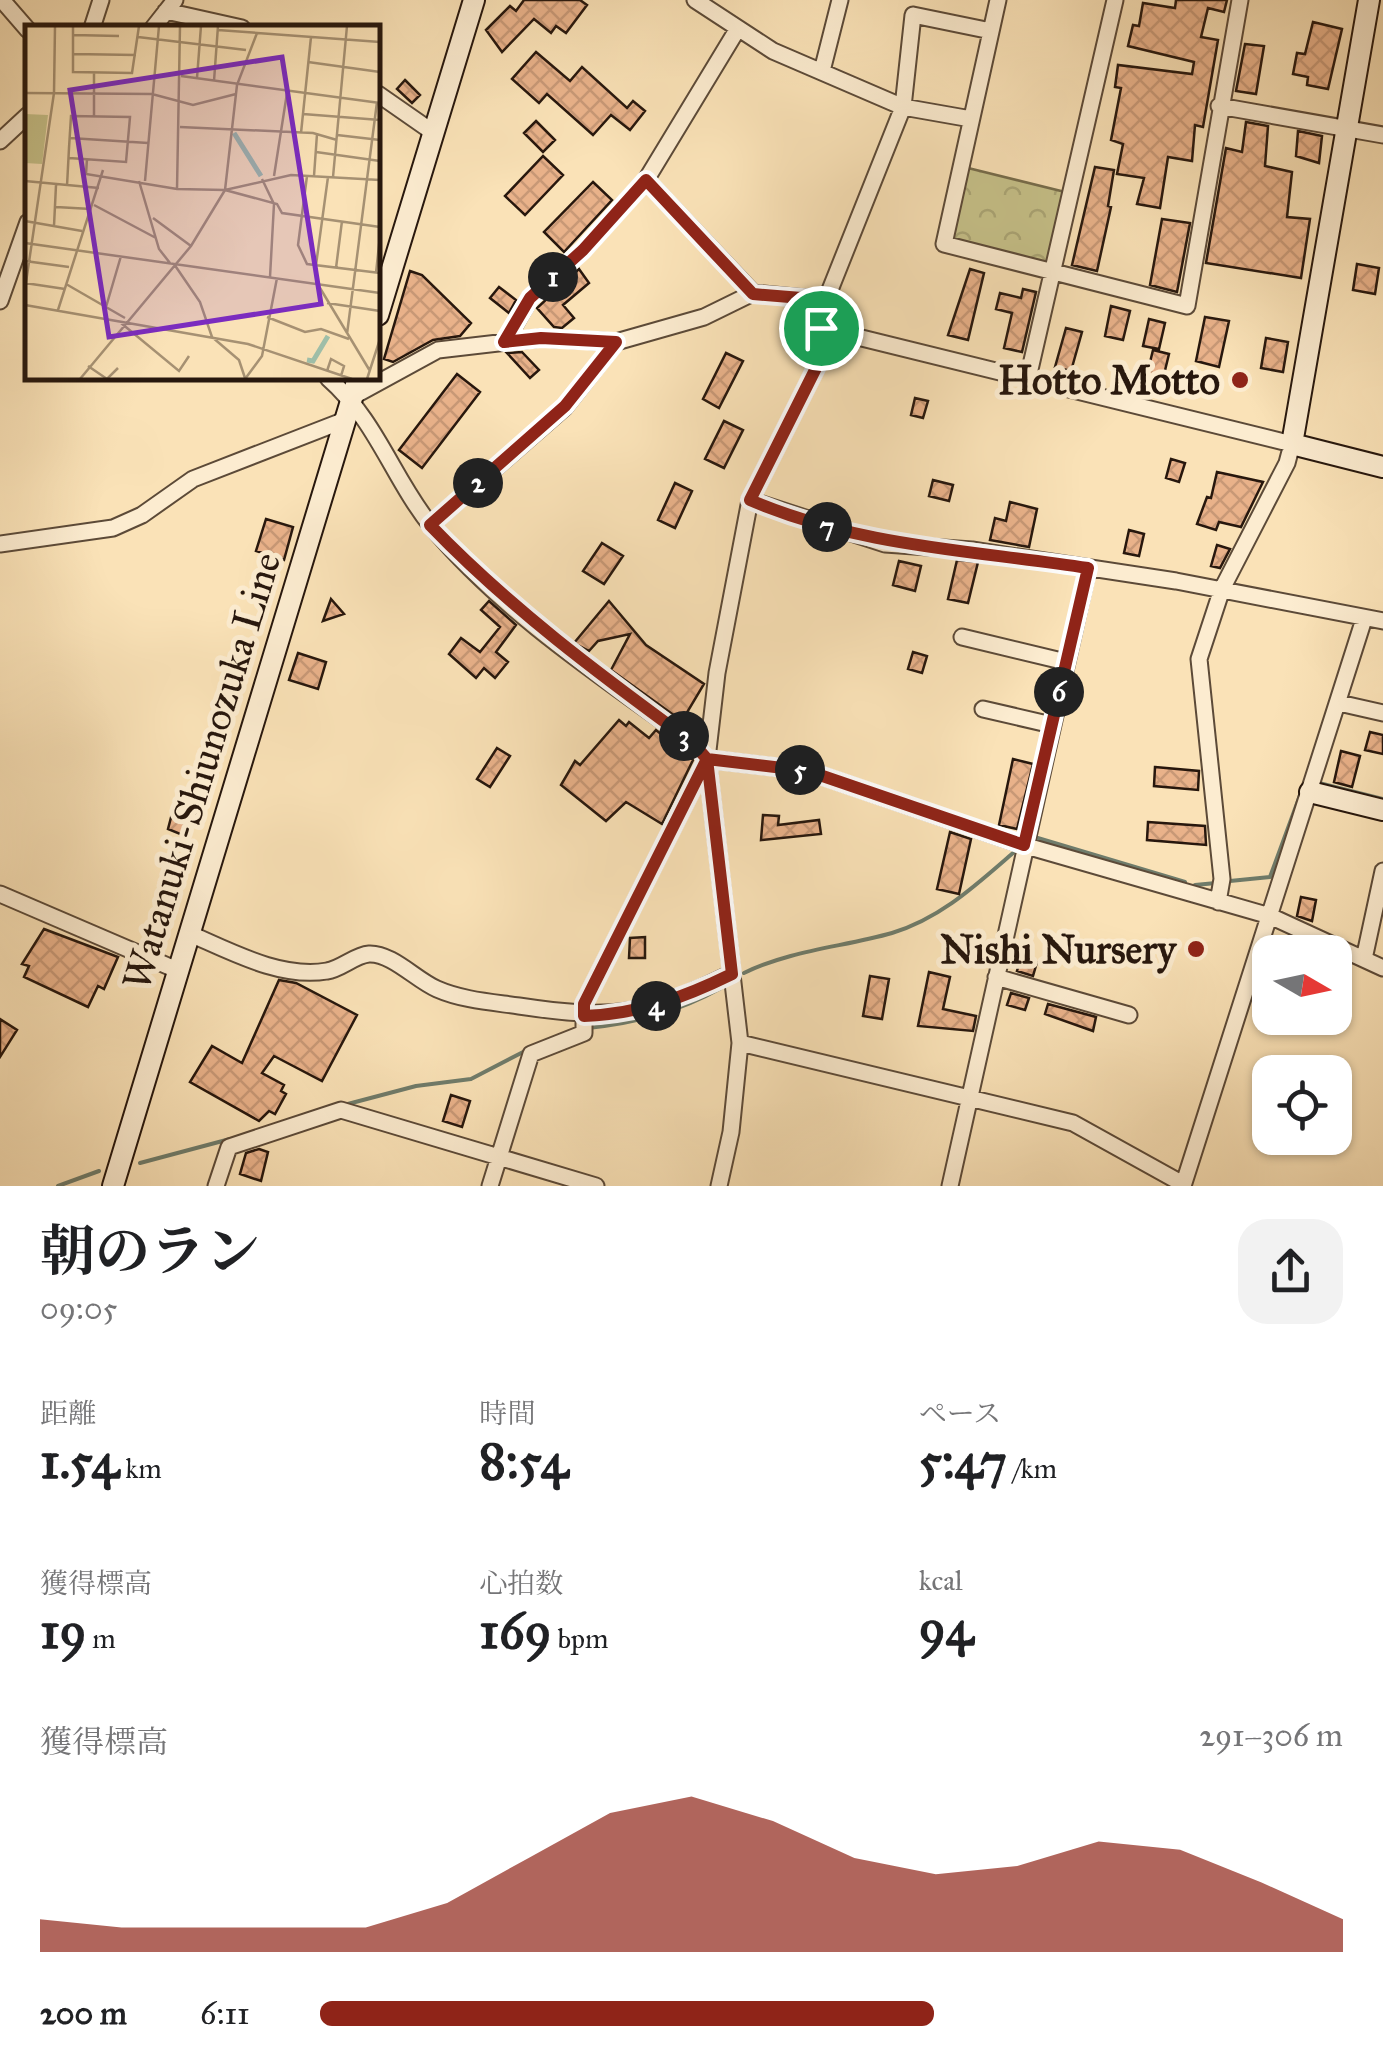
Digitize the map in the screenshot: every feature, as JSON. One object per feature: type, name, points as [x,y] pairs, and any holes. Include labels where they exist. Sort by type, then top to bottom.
[{"type":"main road","points":[[380,308],[474,0]]},
{"type":"main road","points":[[1369,0],[1292,444],[1383,467]]},
{"type":"main road","name":"Watanuki-Shiunozuka Line","points":[[108,1185],[178,970],[355,388]]},
{"type":"main road","points":[[1310,792],[1383,810]]},
{"type":"street","points":[[2,0],[25,27]]},
{"type":"street","points":[[93,25],[101,0]]},
{"type":"street","points":[[695,0],[715,6],[737,30],[903,107],[971,119]]},
{"type":"street","points":[[822,71],[840,0]]},
{"type":"street","points":[[998,0],[944,244],[1187,306],[1240,0]]},
{"type":"street","points":[[1028,378],[1114,0]]},
{"type":"street","points":[[155,25],[171,5],[233,25]]},
{"type":"street","points":[[719,1186],[731,1132],[740,1043],[707,759],[717,673],[750,500],[818,364],[826,300],[903,107],[914,15],[991,30]]},
{"type":"street","points":[[504,342],[530,298],[583,250],[646,180],[737,30]]},
{"type":"street","points":[[380,95],[434,132]]},
{"type":"street","points":[[1219,106],[1383,135]]},
{"type":"street","points":[[0,142],[25,118]]},
{"type":"street","points":[[646,180],[753,294]]},
{"type":"street","points":[[0,301],[25,230]]},
{"type":"street","points":[[380,377],[438,350],[541,338],[616,342],[704,317],[753,294],[826,300]]},
{"type":"street","points":[[821,328],[1292,444],[1287,463],[1222,589],[1200,659],[1222,879],[1218,902]]},
{"type":"street","points":[[430,525],[565,406],[616,342]]},
{"type":"street","points":[[355,388],[430,525],[486,582],[574,656],[692,742],[707,759],[808,771],[1024,845],[1270,916],[1383,968]]},
{"type":"street","points":[[0,544],[113,528],[142,514],[193,479],[345,420]]},
{"type":"street","points":[[750,500],[885,544],[972,550],[1088,568],[1222,589],[1383,622]]},
{"type":"street","points":[[950,1186],[1088,568]]},
{"type":"street","points":[[740,1043],[1074,1123],[1183,1185],[1364,619]]},
{"type":"street","points":[[962,638],[1066,662]]},
{"type":"street","points":[[1339,703],[1383,713]]},
{"type":"street","points":[[983,708],[1052,725]]},
{"type":"street","points":[[490,1186],[530,1054],[584,1033],[584,1004],[707,759]]},
{"type":"street","points":[[1364,960],[1383,871]]},
{"type":"street","points":[[0,894],[178,970]]},
{"type":"street","points":[[188,933],[266,964],[310,973],[332,971],[366,954],[382,957],[436,988],[466,998],[584,1016],[626,1014],[663,1004],[732,974]]},
{"type":"street","points":[[996,977],[1129,1016]]},
{"type":"street","points":[[216,1186],[229,1147],[342,1110],[596,1186]]},
{"type":"green space","points":[[964,167],[1065,192],[1050,265],[948,237]]},
{"type":"building","points":[[524,0],[580,0],[587,5],[566,33],[556,26],[551,33],[534,19],[502,52],[486,30],[510,6],[516,11]]},
{"type":"building","points":[[1176,0],[1227,0],[1224,12],[1208,8],[1201,37],[1218,40],[1203,127],[1195,125],[1192,161],[1168,157],[1160,208],[1137,204],[1144,178],[1117,174],[1123,144],[1111,140],[1121,88],[1115,87],[1118,65],[1192,74],[1194,62],[1128,46],[1133,25],[1139,26],[1143,3],[1175,8]]},
{"type":"building","points":[[1313,22],[1342,29],[1328,89],[1307,85],[1308,77],[1293,74],[1297,53],[1305,54]]},
{"type":"building","points":[[1245,44],[1264,46],[1256,94],[1236,91]]},
{"type":"building","points":[[536,52],[570,81],[582,67],[627,108],[633,101],[645,111],[630,130],[611,115],[593,135],[547,94],[539,103],[512,79]]},
{"type":"building","points":[[405,80],[420,95],[412,103],[397,89]]},
{"type":"building","points":[[536,121],[555,140],[543,152],[524,133]]},
{"type":"building","points":[[1246,122],[1268,126],[1265,166],[1292,172],[1287,217],[1310,219],[1301,278],[1206,263],[1226,148],[1242,152]]},
{"type":"building","points":[[1298,131],[1322,136],[1319,163],[1296,156]]},
{"type":"building","points":[[543,156],[563,175],[525,215],[505,196]]},
{"type":"building","points":[[1095,167],[1114,170],[1108,206],[1111,207],[1097,271],[1072,265]]},
{"type":"building","points":[[593,182],[612,200],[564,252],[544,232]]},
{"type":"building","points":[[1162,219],[1190,223],[1177,292],[1150,285]]},
{"type":"building","points":[[1357,264],[1379,268],[1375,294],[1353,290]]},
{"type":"building","points":[[579,269],[589,283],[563,305],[574,318],[562,328],[554,327],[537,308]]},
{"type":"building","points":[[970,269],[984,273],[968,340],[948,335]]},
{"type":"building","points":[[410,271],[422,275],[471,323],[460,336],[433,340],[393,362],[384,359]]},
{"type":"building","points":[[499,287],[516,300],[509,313],[490,298]]},
{"type":"building","points":[[1023,289],[1036,292],[1022,352],[1004,348],[1012,313],[996,309],[1000,293],[1021,298]]},
{"type":"building","points":[[1111,306],[1130,311],[1123,340],[1105,336]]},
{"type":"building","points":[[1205,317],[1229,321],[1219,367],[1196,361]]},
{"type":"building","points":[[1149,319],[1165,323],[1159,349],[1143,346]]},
{"type":"building","points":[[1066,328],[1082,332],[1071,371],[1055,367]]},
{"type":"building","points":[[1266,338],[1288,342],[1283,372],[1261,368]]},
{"type":"building","points":[[1153,350],[1169,354],[1159,395],[1143,391]]},
{"type":"building","points":[[522,352],[539,370],[530,378],[507,353]]},
{"type":"building","points":[[726,353],[743,361],[719,408],[703,399]]},
{"type":"building","points":[[457,374],[480,392],[422,468],[399,450]]},
{"type":"building","points":[[915,398],[928,401],[923,418],[911,415]]},
{"type":"building","points":[[724,421],[743,430],[724,468],[705,459]]},
{"type":"building","points":[[1171,459],[1185,463],[1179,482],[1166,478]]},
{"type":"building","points":[[1217,472],[1263,482],[1241,527],[1219,522],[1216,530],[1197,524],[1207,497],[1211,498]]},
{"type":"building","points":[[933,480],[953,485],[949,501],[929,496]]},
{"type":"building","points":[[675,483],[692,491],[675,528],[658,520]]},
{"type":"building","points":[[1010,502],[1037,509],[1029,547],[990,540],[995,518],[1006,521]]},
{"type":"building","points":[[266,519],[293,527],[284,560],[256,551]]},
{"type":"building","points":[[1129,530],[1144,534],[1139,556],[1124,553]]},
{"type":"building","points":[[602,543],[623,556],[604,584],[583,571]]},
{"type":"building","points":[[1217,545],[1230,549],[1220,568],[1211,566]]},
{"type":"building","points":[[957,560],[978,562],[968,603],[948,599]]},
{"type":"building","points":[[899,561],[921,566],[915,591],[893,585]]},
{"type":"building","points":[[331,599],[344,614],[323,621]]},
{"type":"building","points":[[489,601],[516,625],[496,652],[508,662],[495,678],[484,668],[476,678],[449,654],[461,638],[480,652],[500,627],[481,610]]},
{"type":"building","points":[[609,601],[646,645],[704,684],[682,721],[611,670],[630,634],[598,641],[589,651],[574,643]]},
{"type":"building","points":[[913,652],[927,656],[922,673],[908,669]]},
{"type":"building","points":[[298,653],[326,662],[318,689],[289,680]]},
{"type":"building","points":[[619,720],[626,726],[629,722],[649,738],[656,730],[693,760],[662,824],[626,802],[606,821],[561,785],[575,761],[580,765]]},
{"type":"building","points":[[1370,732],[1383,735],[1383,754],[1365,750]]},
{"type":"building","points":[[497,748],[510,756],[490,787],[477,779]]},
{"type":"building","points":[[1341,751],[1360,756],[1352,787],[1334,782]]},
{"type":"building","points":[[1013,759],[1033,764],[1017,829],[999,825]]},
{"type":"building","points":[[1155,767],[1199,771],[1198,790],[1154,786]]},
{"type":"building","points":[[174,806],[200,809],[185,836],[168,829]]},
{"type":"building","points":[[763,815],[779,816],[778,825],[819,820],[821,834],[761,840]]},
{"type":"building","points":[[1148,822],[1205,826],[1206,845],[1147,840]]},
{"type":"building","points":[[950,832],[971,839],[959,894],[937,889]]},
{"type":"building","points":[[1301,897],[1316,900],[1312,921],[1297,916]]},
{"type":"building","points":[[44,929],[118,957],[104,989],[98,986],[88,1007],[24,977],[29,966],[22,964]]},
{"type":"building","points":[[645,937],[645,958],[629,958],[630,938]]},
{"type":"building","points":[[1021,957],[1037,962],[1033,976],[1017,971]]},
{"type":"building","points":[[929,972],[950,977],[943,1009],[976,1016],[973,1031],[918,1026]]},
{"type":"building","points":[[870,976],[889,979],[882,1019],[863,1016]]},
{"type":"building","points":[[279,980],[296,983],[357,1015],[322,1081],[274,1056],[262,1073],[284,1085],[281,1091],[286,1094],[275,1114],[269,1111],[259,1121],[190,1082],[212,1046],[242,1063]]},
{"type":"building","points":[[1011,993],[1029,998],[1025,1010],[1007,1005]]},
{"type":"building","points":[[1048,1004],[1096,1017],[1093,1031],[1045,1014]]},
{"type":"building","points":[[0,1019],[17,1030],[0,1057]]},
{"type":"building","points":[[451,1095],[470,1101],[462,1127],[443,1121]]},
{"type":"building","points":[[259,1149],[268,1152],[261,1181],[240,1174],[246,1153]]},
{"type":"waterway","points":[[1230,881],[1270,877],[1306,779]]},
{"type":"waterway","points":[[1315,782],[1383,799]]},
{"type":"waterway","points":[[1031,836],[1185,882]]},
{"type":"waterway","points":[[744,973],[780,959],[910,927],[957,899],[1013,853]]},
{"type":"waterway","points":[[1195,885],[1216,883]]},
{"type":"waterway","points":[[588,1028],[656,1015],[721,988]]},
{"type":"waterway","points":[[344,1105],[416,1086],[471,1079],[529,1049]]},
{"type":"waterway","points":[[140,1163],[230,1139]]},
{"type":"waterway","points":[[58,1186],[99,1171]]},
{"type":"place","name":"Hotto Motto","points":[[1240,380]]},
{"type":"place","name":"Nishi Nursery","points":[[1196,949]]},
{"type":"route","points":[[821,328],[818,364],[750,500],[779,513],[885,544],[972,550],[1088,568],[1024,845],[808,771],[707,759],[732,974],[682,999],[626,1014],[584,1016],[584,1004],[707,759],[692,742],[574,656],[486,582],[430,525],[565,406],[616,342],[541,338],[504,342],[530,298],[583,250],[646,180],[753,294],[826,300],[821,328]]}]
